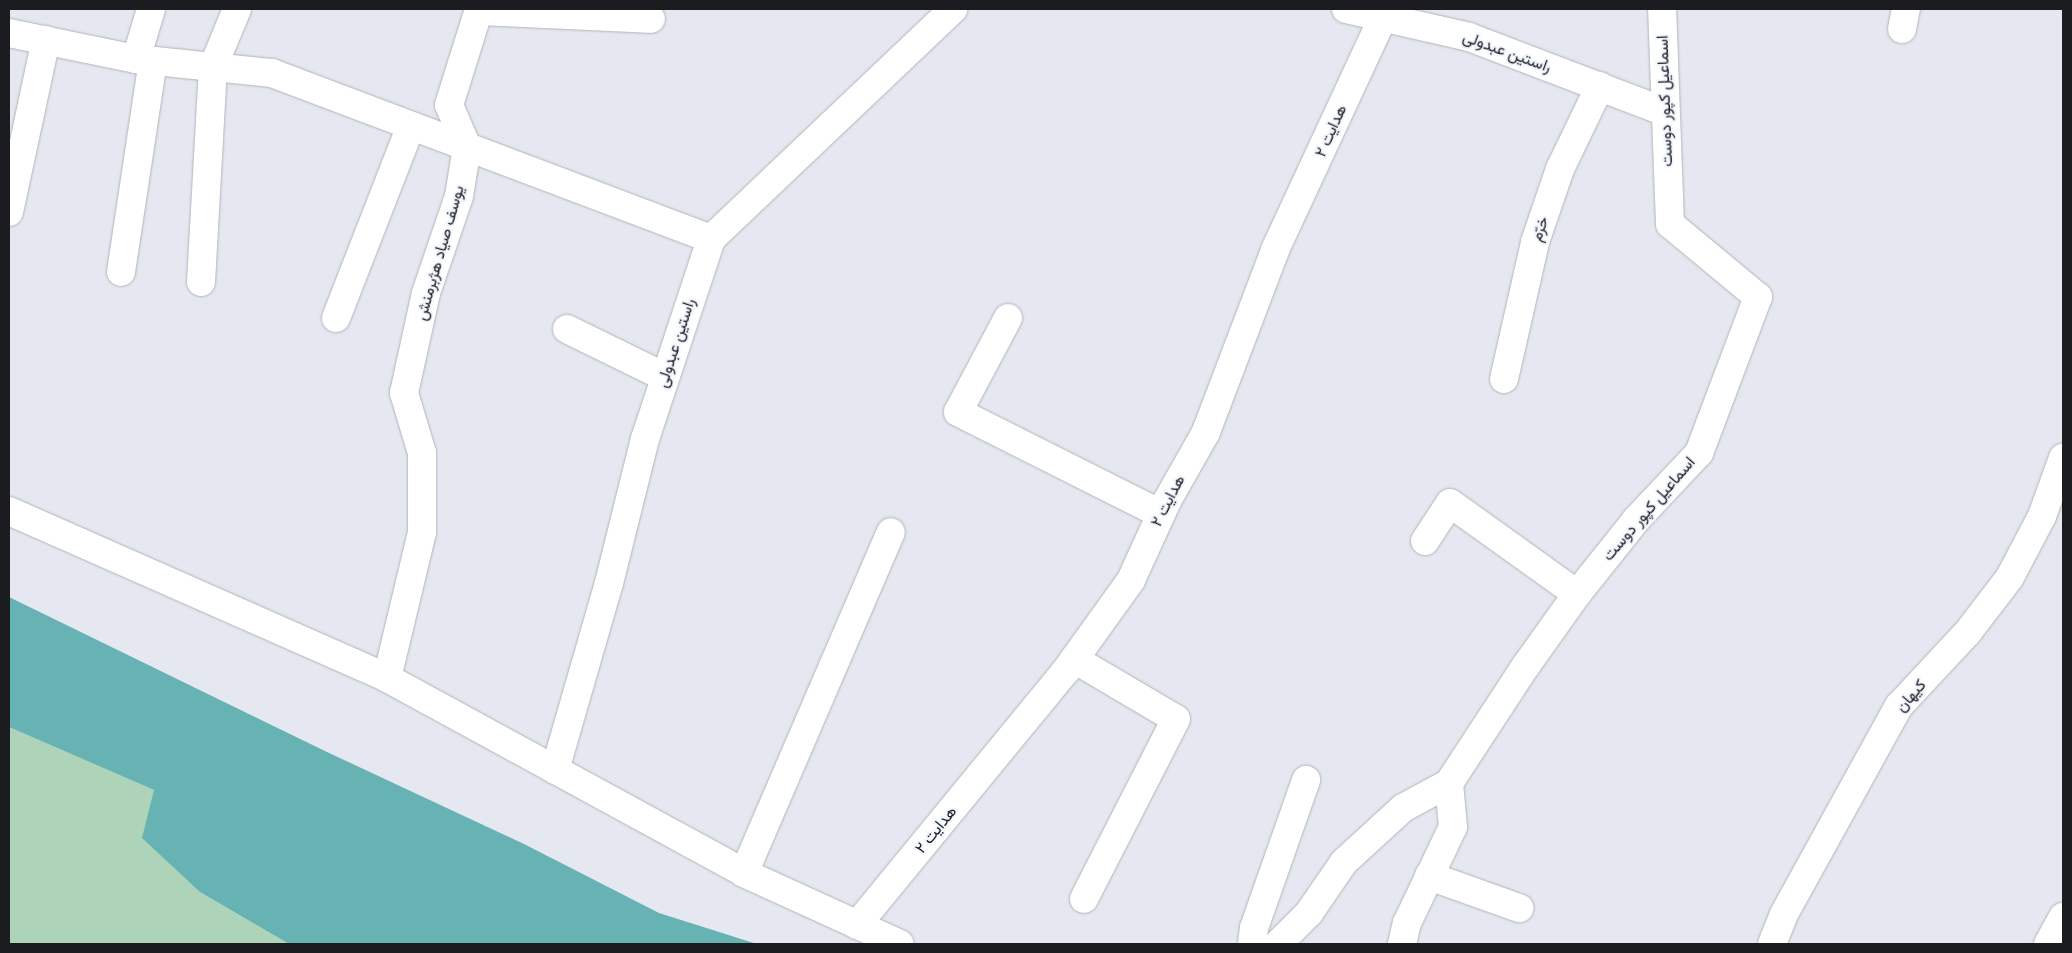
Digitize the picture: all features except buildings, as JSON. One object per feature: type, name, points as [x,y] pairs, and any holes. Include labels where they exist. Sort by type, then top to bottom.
[{"type":"street","points":[[121,272],[151,9]]},
{"type":"street","points":[[201,282],[213,67],[237,9]]},
{"type":"street","name":"راستین عبدولی","points":[[555,770],[609,583],[645,439],[711,239],[953,9]]},
{"type":"street","name":"راستین عبدولی","points":[[1346,9],[1382,19],[1469,37],[1663,111]]},
{"type":"street","name":"اسماعیل کپور دوست","points":[[1449,783],[1525,667],[1577,594],[1636,520],[1699,453],[1758,297],[1670,224],[1663,111],[1662,9]]},
{"type":"street","points":[[467,147],[449,105],[478,10],[650,20]]},
{"type":"street","name":"هدایت ۲","points":[[857,925],[1074,659],[1131,580],[1161,514],[1206,432],[1275,250],[1382,19]]},
{"type":"street","points":[[9,33],[145,60],[272,73],[711,239]]},
{"type":"street","points":[[9,212],[46,40]]},
{"type":"street","name":"خرّم","points":[[1504,379],[1535,242],[1560,169],[1600,86]]},
{"type":"street","points":[[336,318],[411,126]]},
{"type":"street","name":"یوسف صیاد هژبرمنش","points":[[387,678],[422,532],[422,453],[404,393],[426,293],[459,196],[467,147]]},
{"type":"street","points":[[1008,318],[958,412],[1161,514]]},
{"type":"street","points":[[567,329],[665,377]]},
{"type":"street","name":"کیهان","points":[[1772,944],[1788,905],[1899,706],[1968,632],[2010,577],[2042,516],[2063,458]]},
{"type":"street","points":[[1425,541],[1450,503],[1577,594]]},
{"type":"street","points":[[9,511],[387,678],[744,873],[900,944]]},
{"type":"street","points":[[744,873],[891,532]]},
{"type":"street","points":[[1074,659],[1176,719],[1084,899]]},
{"type":"street","points":[[1252,944],[1254,928],[1306,780]]},
{"type":"street","points":[[1278,944],[1309,913],[1344,862],[1403,808],[1449,783],[1453,826],[1407,922],[1402,944]]},
{"type":"street","points":[[1429,876],[1519,908]]},
{"type":"street","points":[[2048,944],[2063,917]]},
{"type":"green space","points":[[9,727],[154,790],[200,892],[289,944],[9,944]]},
{"type":"water","points":[[9,597],[327,752],[524,844],[659,913],[757,944],[289,944],[200,892],[142,838],[154,790],[9,727]]}]
